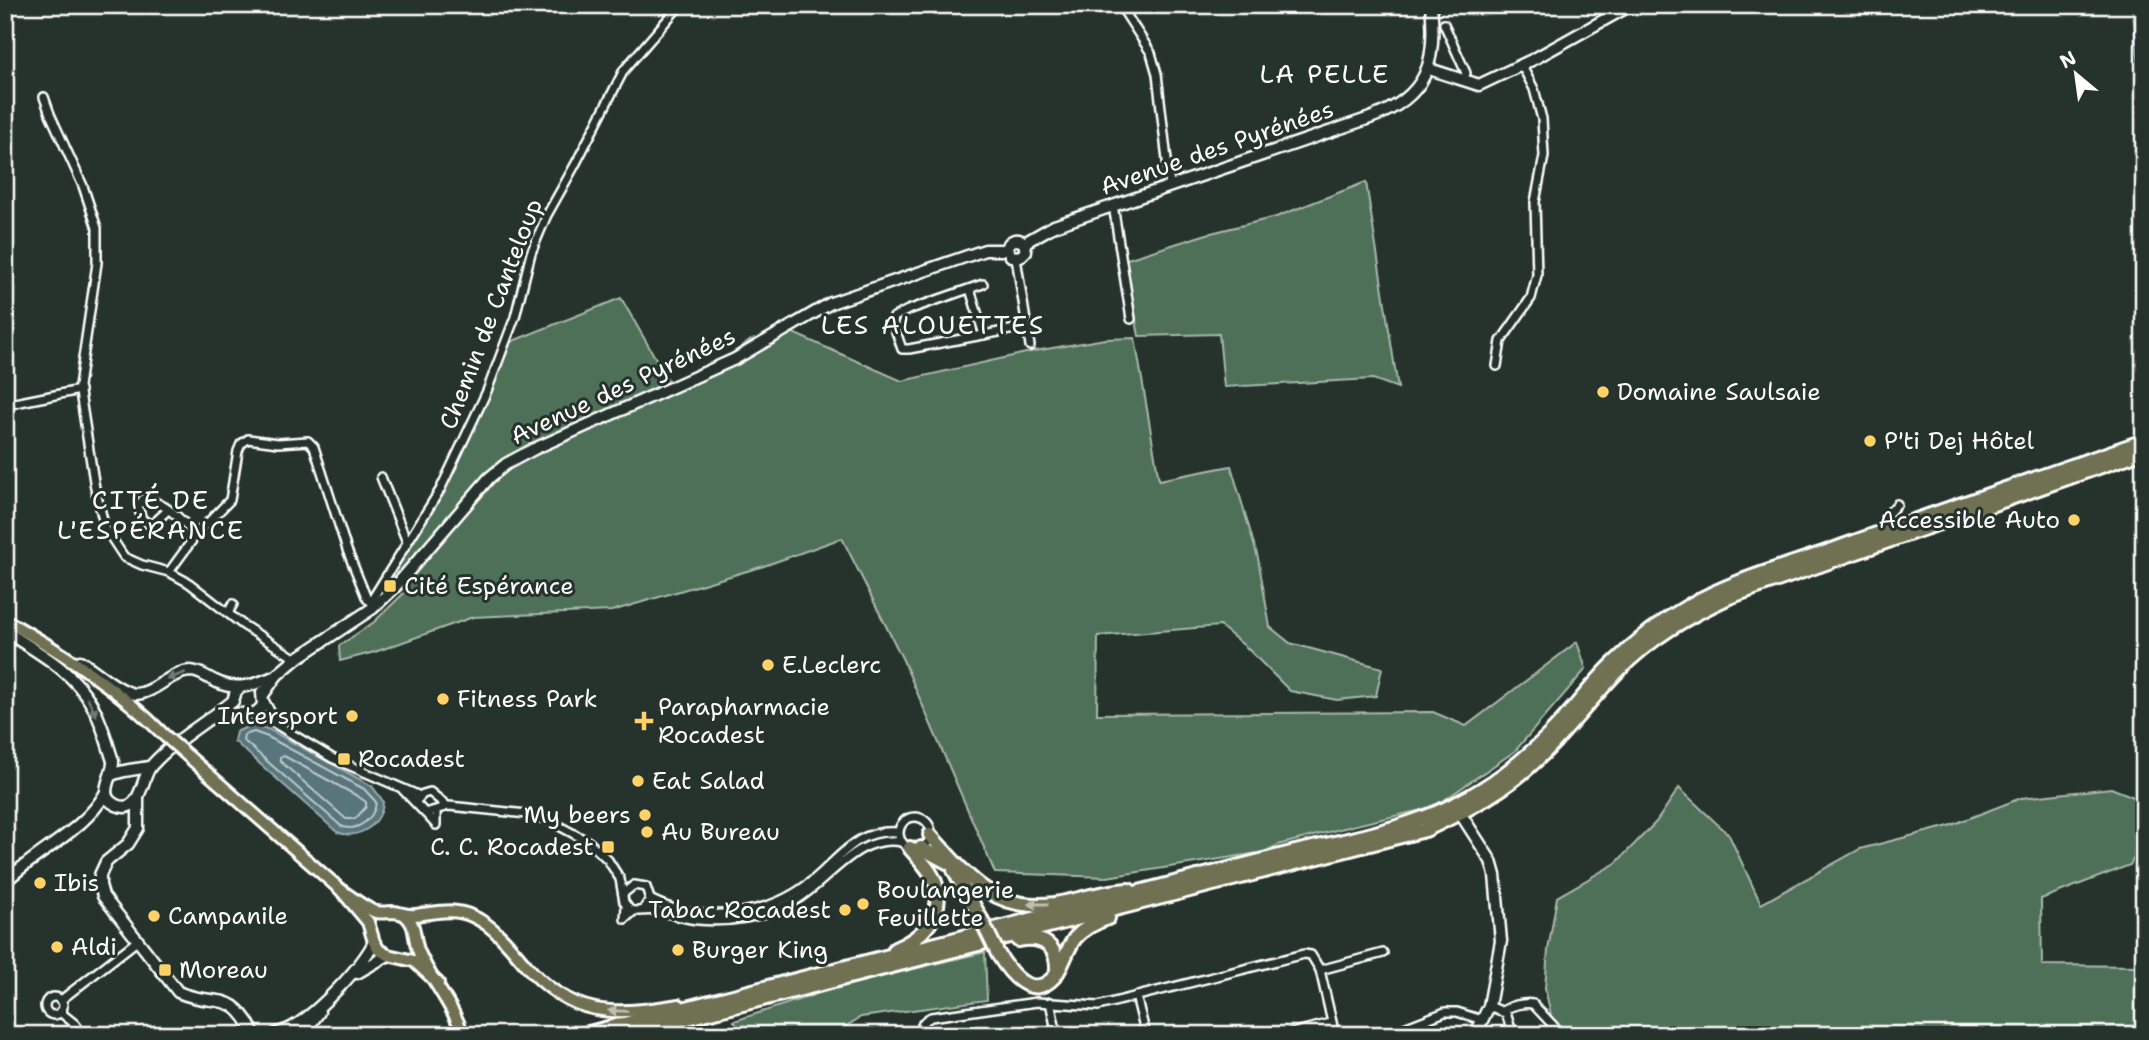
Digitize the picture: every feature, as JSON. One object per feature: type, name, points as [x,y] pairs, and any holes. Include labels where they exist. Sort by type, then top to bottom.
[{"type":"highway","points":[[582,1035],[1390,831],[1455,806],[1489,786],[1550,734],[1612,664],[1657,626],[1692,604],[1726,588],[2144,441]]},
{"type":"highway","points":[[621,1035],[1425,830],[1460,814],[1522,773],[1556,740],[1618,671],[1663,632],[1698,611],[1755,587],[2144,451]]},
{"type":"highway","points":[[930,835],[979,887],[989,894],[1016,904],[1053,904],[1114,891],[1154,889]]},
{"type":"highway","points":[[856,966],[913,942],[927,929],[934,916],[938,901],[936,883],[911,846]]},
{"type":"highway","points":[[911,846],[949,863]]},
{"type":"highway","points":[[942,848],[1009,972],[1018,981],[1028,985],[1040,985],[1052,979],[1076,938],[1097,922],[1226,887],[1293,864]]},
{"type":"highway","points":[[939,954],[1027,938],[1041,939],[1052,946],[1056,955],[1057,972]]},
{"type":"main road","points":[[1431,5],[1433,46],[1429,69],[1479,85],[1522,66],[1631,5]]},
{"type":"main road","name":"Avenue des Pyrénées","points":[[1024,243],[1055,226],[1385,112],[1417,89],[1429,69]]},
{"type":"main road","points":[[1013,240],[1024,243],[1025,254],[1016,258],[1009,255],[1007,250],[1013,240]]},
{"type":"main road","name":"Avenue des Pyrénées","points":[[253,686],[277,675],[394,588],[489,478],[506,464],[735,359],[831,303],[985,250],[1007,250]]},
{"type":"main road","points":[[5,620],[94,669],[127,692],[136,694],[173,676],[193,671],[217,683],[240,688],[253,686],[264,698],[257,713],[233,713],[209,720]]},
{"type":"main road","points":[[5,629],[66,663],[165,736],[341,890],[372,911],[405,915],[453,911],[472,916],[508,945],[548,986],[567,1000],[610,1012],[638,1012],[758,991]]},
{"type":"main road","points":[[5,629],[56,665],[84,692],[101,726],[113,761],[112,775]]},
{"type":"main road","points":[[37,638],[136,706],[165,736]]},
{"type":"main road","name":"Avenue des Pyrénées","points":[[264,698],[277,675]]},
{"type":"main road","points":[[240,688],[233,701],[150,767],[140,785],[138,828],[128,845],[106,862],[100,875],[103,896],[178,992],[227,1001],[235,1006],[253,1031],[273,1035],[289,1033],[334,991],[368,954],[374,942]]},
{"type":"main road","points":[[233,701],[237,711],[242,714]]},
{"type":"main road","points":[[138,822],[108,797],[106,783],[112,775],[121,771],[130,772],[150,767]]},
{"type":"main road","points":[[130,772],[140,785]]},
{"type":"main road","points":[[5,882],[85,819],[106,792]]},
{"type":"main road","points":[[85,819],[118,805],[130,805],[138,798]]},
{"type":"main road","points":[[1460,814],[1491,861],[1495,875],[1501,941],[1489,1006],[1475,1035]]},
{"type":"main road","points":[[341,890],[368,922],[379,950],[414,961],[438,984]]},
{"type":"main road","points":[[372,930],[375,922],[388,913]]},
{"type":"main road","points":[[405,915],[415,927],[419,953],[448,1000],[463,1035]]},
{"type":"main road","points":[[305,1035],[316,1015],[358,972],[408,950],[415,940]]},
{"type":"main road","points":[[645,1035],[796,992]]},
{"type":"street","name":"Chemin de Canteloup","points":[[372,604],[440,490],[487,391],[515,317],[531,253],[547,215],[624,70],[680,5]]},
{"type":"street","points":[[1121,5],[1151,53],[1157,74],[1170,186]]},
{"type":"street","points":[[1444,24],[1466,73],[1464,81]]},
{"type":"street","points":[[1497,366],[1501,341],[1531,298],[1537,275],[1535,202],[1544,156],[1542,119],[1534,89],[1522,66]]},
{"type":"street","points":[[44,97],[83,186],[97,228],[97,263],[81,364],[80,390],[95,488],[106,528],[124,556],[142,565],[169,572],[189,583],[296,659]]},
{"type":"street","points":[[1113,205],[1131,319]]},
{"type":"street","points":[[1016,258],[1030,346]]},
{"type":"street","points":[[983,284],[894,317],[893,323],[902,349],[1026,327]]},
{"type":"street","points":[[970,289],[984,335]]},
{"type":"street","points":[[5,405],[80,390]]},
{"type":"street","points":[[169,572],[196,535],[230,500],[241,444],[248,439],[278,443],[309,441],[314,447],[347,550],[367,599],[372,604]]},
{"type":"street","points":[[381,477],[407,542]]},
{"type":"street","points":[[1885,531],[1886,516],[1897,504]]},
{"type":"street","points":[[169,510],[196,535]]},
{"type":"street","points":[[228,613],[233,604]]},
{"type":"street","points":[[264,698],[271,713],[290,732]]},
{"type":"street","points":[[257,713],[332,758],[419,799]]},
{"type":"street","points":[[426,792],[433,793],[438,807],[436,825],[420,809],[419,799],[426,792]]},
{"type":"street","points":[[425,814],[438,807],[449,806],[527,814],[548,820],[589,842],[608,860],[620,878],[626,906],[634,911],[658,911],[698,920],[721,921],[761,915],[792,902],[818,885],[857,850],[874,842],[888,840],[911,846],[928,841],[930,835],[928,824],[914,817],[905,820],[898,832]]},
{"type":"street","points":[[620,878],[646,887],[650,899],[671,909],[712,914],[737,912],[773,903],[812,881],[852,844],[870,834],[898,832],[911,846]]},
{"type":"street","points":[[624,893],[634,885]]},
{"type":"street","points":[[643,910],[650,899]]},
{"type":"street","points":[[61,1000],[137,941]]},
{"type":"street","points":[[1320,970],[1383,953]]},
{"type":"street","points":[[921,1035],[920,1027],[931,1017],[1037,1002],[1098,1006],[1296,955],[1311,955],[1320,970],[1335,1035]]},
{"type":"street","points":[[1136,996],[1146,1035]]},
{"type":"street","points":[[61,1000],[52,997],[48,999],[45,1007],[50,1014],[60,1012],[75,1024],[83,1035]]},
{"type":"street","points":[[60,1012],[63,1004],[61,1000]]},
{"type":"street","points":[[1050,1002],[1057,1035]]},
{"type":"street","points":[[1502,1012],[1507,1008],[1533,1004],[1563,1035]]},
{"type":"street","points":[[1489,1006],[1506,1013],[1513,1035]]},
{"type":"street","points":[[1386,1035],[1445,1012],[1457,1012],[1482,1020]]},
{"type":"street","points":[[1284,1035],[1331,1023]]},
{"type":"green space","points":[[1366,182],[1398,388],[1373,379],[1224,387],[1219,334],[1139,336],[1124,260],[1207,234],[1276,217]]},
{"type":"green space","points":[[621,298],[671,385],[730,355],[751,340],[791,332],[902,381],[1035,351],[1105,339],[1135,338],[1159,480],[1231,466],[1258,558],[1270,627],[1290,643],[1382,668],[1376,696],[1337,700],[1290,691],[1246,647],[1220,626],[1098,636],[1097,714],[1433,712],[1466,726],[1577,642],[1586,669],[1515,751],[1434,807],[1278,845],[1264,852],[1107,877],[995,873],[903,660],[842,538],[764,566],[612,611],[473,617],[375,652],[340,661],[339,646],[374,622],[405,592],[392,572],[440,489],[505,344]]},
{"type":"green space","points":[[1679,788],[1729,835],[1761,904],[1860,849],[1949,826],[2021,798],[2111,788],[2144,801],[2144,840],[2130,865],[2041,899],[2042,965],[2144,966],[2144,1035],[1572,1035],[1552,1020],[1545,988],[1557,897],[1616,863],[1656,822]]},
{"type":"green space","points":[[985,952],[987,1000],[861,1017],[832,1035],[743,1035],[734,1021],[838,987]]},
{"type":"water","points":[[255,725],[270,730],[372,786],[383,801],[379,817],[361,832],[337,832],[234,741],[236,732]]},
{"type":"waterway","points":[[2132,5],[2144,108]]},
{"type":"place","name":"Domaine Saulsaie","points":[[1603,392]]},
{"type":"place","name":"P'ti Dej Hôtel","points":[[1870,441]]},
{"type":"place","name":"Accessible Auto","points":[[2074,520]]},
{"type":"place","name":"Cité Espérance","points":[[390,586]]},
{"type":"place","name":"E.Leclerc","points":[[768,665]]},
{"type":"place","name":"Fitness Park","points":[[443,699]]},
{"type":"place","name":"Intersport","points":[[352,716]]},
{"type":"place","name":"Parapharmacie Rocadest","points":[[644,721]]},
{"type":"place","name":"Rocadest","points":[[344,759]]},
{"type":"place","name":"Eat Salad","points":[[638,781]]},
{"type":"place","name":"My beers","points":[[645,815]]},
{"type":"place","name":"Au Bureau","points":[[647,832]]},
{"type":"place","name":"C. C. Rocadest","points":[[608,847]]},
{"type":"place","name":"Ibis","points":[[40,883]]},
{"type":"place","name":"Boulangerie Feuillette","points":[[863,904]]},
{"type":"place","name":"Tabac Rocadest","points":[[845,910]]},
{"type":"place","name":"Campanile","points":[[154,916]]},
{"type":"place","name":"Aldi","points":[[57,947]]},
{"type":"place","name":"Burger King","points":[[678,950]]},
{"type":"place","name":"Moreau","points":[[165,970]]},
{"type":"district","name":"LA PELLE","points":[[1325,73]]},
{"type":"district","name":"LES ALOUETTES","points":[[933,324]]},
{"type":"district","name":"CITÉ DE L'ESPÉRANCE","points":[[151,514]]}]
